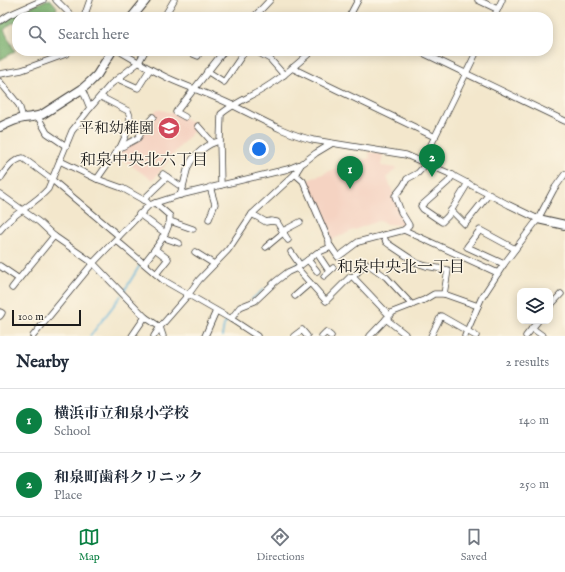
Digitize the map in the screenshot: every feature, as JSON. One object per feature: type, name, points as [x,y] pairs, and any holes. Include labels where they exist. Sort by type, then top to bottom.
[{"type":"street","points":[[14,12],[43,0]]},
{"type":"street","points":[[58,0],[69,12]]},
{"type":"street","points":[[86,12],[90,0]]},
{"type":"street","points":[[136,12],[146,0]]},
{"type":"street","points":[[167,12],[174,0]]},
{"type":"street","points":[[259,12],[270,0]]},
{"type":"street","points":[[352,12],[358,0]]},
{"type":"street","points":[[478,0],[497,9]]},
{"type":"street","points":[[496,12],[502,0]]},
{"type":"street","points":[[0,21],[12,13]]},
{"type":"street","points":[[0,74],[22,70],[60,56]]},
{"type":"street","points":[[0,127],[23,118],[38,117],[82,90],[97,75],[109,56]]},
{"type":"street","points":[[128,56],[172,80],[232,105],[266,123],[298,137],[331,144],[406,155],[453,175],[509,205],[538,218],[565,225]]},
{"type":"street","points":[[0,230],[5,223],[48,189],[72,131],[111,84],[138,62],[142,56]]},
{"type":"street","points":[[185,117],[176,112],[220,56]]},
{"type":"street","points":[[207,71],[224,82],[242,56]]},
{"type":"street","points":[[265,56],[270,59],[284,75]]},
{"type":"street","points":[[221,185],[221,114],[232,105],[258,92],[284,75],[306,56]]},
{"type":"street","points":[[429,56],[565,120]]},
{"type":"street","points":[[295,174],[303,181],[331,247],[338,257],[358,242],[404,230],[409,225],[401,212],[395,196],[407,179],[418,172],[425,162],[435,137],[475,56]]},
{"type":"street","points":[[292,68],[435,137]]},
{"type":"street","points":[[118,79],[138,88],[150,69]]},
{"type":"street","points":[[0,82],[19,104],[23,118]]},
{"type":"street","points":[[82,90],[90,108]]},
{"type":"street","points":[[101,97],[128,110],[130,114],[130,124],[120,148]]},
{"type":"street","points":[[38,117],[47,133],[66,146]]},
{"type":"street","points":[[97,178],[109,159],[120,148],[138,138],[153,117]]},
{"type":"street","points":[[130,124],[142,131]]},
{"type":"street","points":[[198,126],[212,142]]},
{"type":"street","points":[[180,195],[188,166],[193,159],[212,142],[220,141]]},
{"type":"street","points":[[33,336],[93,263],[139,214],[152,204],[180,195],[288,169],[303,163],[331,144]]},
{"type":"street","points":[[0,179],[4,172],[16,159],[23,158],[118,238],[144,264],[163,280],[257,336]]},
{"type":"street","points":[[60,161],[122,188],[152,204],[170,216],[170,221],[164,236],[144,264]]},
{"type":"street","points":[[154,336],[199,280],[228,250],[252,214],[295,174],[303,163]]},
{"type":"street","points":[[466,333],[478,306],[498,273],[538,218],[554,189],[565,174]]},
{"type":"street","points":[[143,200],[165,175],[183,188]]},
{"type":"street","points":[[453,175],[421,206],[442,222],[468,183]]},
{"type":"street","points":[[209,219],[215,204],[210,188]]},
{"type":"street","points":[[0,194],[39,222],[54,236],[93,263],[145,317],[160,327],[163,336]]},
{"type":"street","points":[[451,210],[465,224],[489,194]]},
{"type":"street","points":[[139,214],[164,236],[179,243]]},
{"type":"street","points":[[252,214],[266,222],[277,222],[288,240]]},
{"type":"street","points":[[170,221],[193,229]]},
{"type":"street","points":[[266,247],[283,231],[300,222]]},
{"type":"street","points":[[404,230],[498,273]]},
{"type":"street","points":[[504,264],[467,247],[480,230],[515,249]]},
{"type":"street","points":[[383,235],[386,242],[390,246],[417,263],[448,270],[444,294]]},
{"type":"street","points":[[12,288],[54,236]]},
{"type":"street","points":[[229,318],[240,307],[255,301],[275,282],[298,264],[331,247]]},
{"type":"street","points":[[155,249],[168,259],[156,274]]},
{"type":"street","points":[[195,252],[214,264]]},
{"type":"street","points":[[291,252],[310,283],[326,301],[350,277]]},
{"type":"street","points":[[317,253],[331,270],[324,276]]},
{"type":"street","points":[[308,260],[317,271]]},
{"type":"street","points":[[404,336],[405,334],[388,317],[353,276],[366,263],[386,277],[412,305]]},
{"type":"street","points":[[0,266],[19,279]]},
{"type":"street","points":[[295,296],[310,283]]},
{"type":"street","points":[[370,336],[393,312],[424,300],[434,294],[444,294],[478,306]]},
{"type":"street","points":[[553,302],[560,294]]},
{"type":"street","points":[[205,336],[216,311]]},
{"type":"street","points":[[0,312],[2,313],[0,316]]},
{"type":"street","points":[[431,336],[441,316],[466,333],[476,336]]},
{"type":"street","points":[[132,336],[145,317]]},
{"type":"street","points":[[526,336],[535,324]]},
{"type":"street","points":[[532,328],[543,336]]},
{"type":"street","points":[[294,336],[302,330],[307,336]]},
{"type":"street","points":[[322,336],[326,332],[331,336]]},
{"type":"shaded area","points":[[157,109],[176,114],[198,126],[153,180],[115,155],[122,148],[139,141],[154,117],[152,116]]},
{"type":"shaded area","points":[[369,152],[383,154],[381,166],[397,168],[387,177],[406,224],[402,228],[400,225],[386,224],[378,221],[331,240],[306,181],[349,163],[370,158]]},
{"type":"green space","points":[[46,0],[51,0],[57,7],[56,12],[20,12]]},
{"type":"green space","points":[[12,16],[12,23],[4,30],[12,45],[12,53],[0,60],[0,24]]},
{"type":"waterway","points":[[293,267],[306,258]]},
{"type":"waterway","points":[[123,293],[140,265]]},
{"type":"waterway","points":[[252,299],[264,289]]},
{"type":"waterway","points":[[90,336],[121,296]]},
{"type":"waterway","points":[[222,336],[224,325],[228,320]]},
{"type":"place","name":"平和幼稚園","points":[[169,128]]},
{"type":"place","name":"和泉町歯科クリニック","points":[[432,177]]},
{"type":"place","name":"横浜市立和泉小学校","points":[[350,189]]},
{"type":"district","name":"和泉中央北六丁目","points":[[144,159]]},
{"type":"district","name":"和泉中央北一丁目","points":[[401,266]]}]
